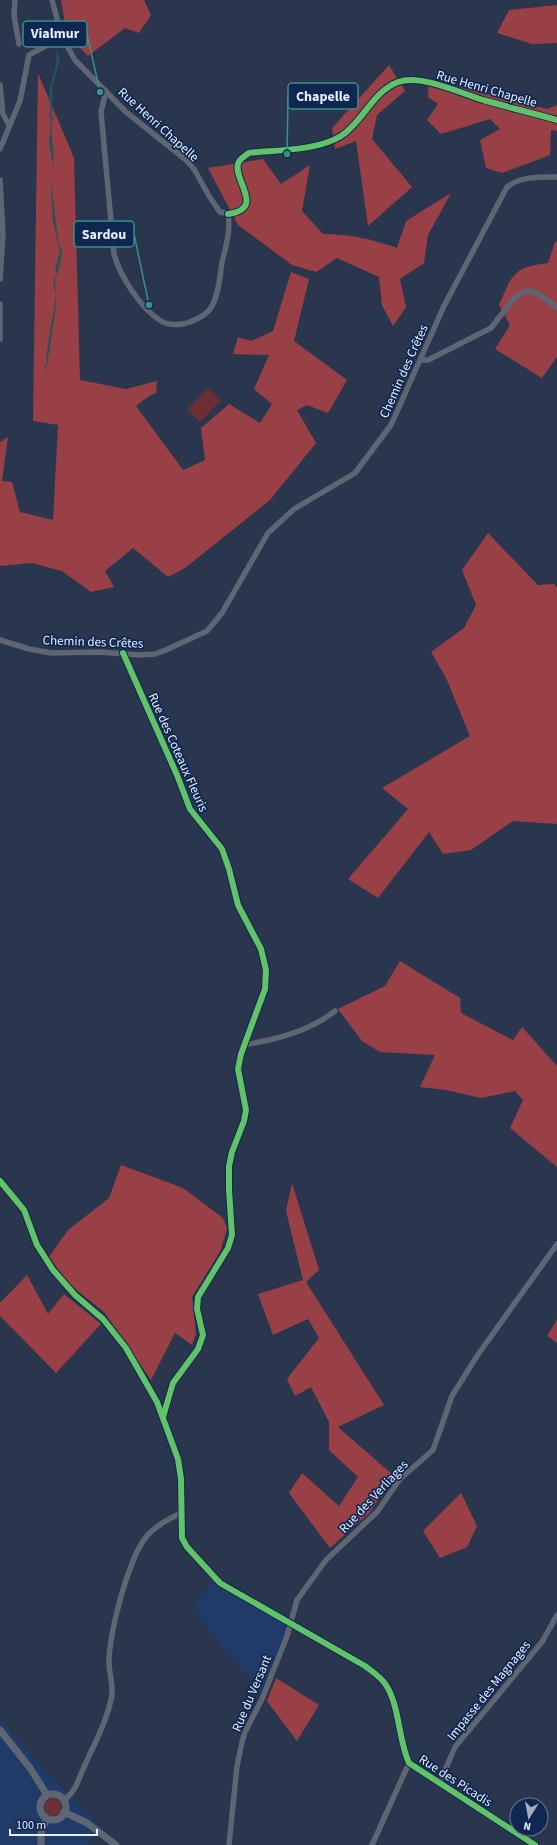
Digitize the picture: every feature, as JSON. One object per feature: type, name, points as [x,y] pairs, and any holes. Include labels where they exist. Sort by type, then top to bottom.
[{"type":"street","points":[[16,0],[14,15],[19,44]]},
{"type":"street","name":"Rue Henri Chapelle","points":[[52,0],[62,37],[75,60],[126,112],[186,160],[194,169],[215,206],[220,212],[228,214],[235,213],[243,208],[246,200],[245,190],[238,172],[238,164],[242,158],[249,153],[305,147],[333,140],[350,128],[383,91],[399,82],[416,80],[434,84],[483,100],[557,120]]},
{"type":"street","points":[[0,149],[21,95],[26,62],[29,55],[62,37]]},
{"type":"street","points":[[0,85],[3,114],[9,125]]},
{"type":"street","points":[[106,91],[101,112],[114,254],[120,273],[147,308],[162,321],[170,324],[188,323],[202,316],[212,306],[229,231],[228,214]]},
{"type":"street","name":"Chemin des Crêtes","points":[[0,640],[29,649],[51,653],[123,653],[140,655],[155,654],[194,638],[207,630],[222,613],[268,533],[294,509],[355,473],[391,425],[444,306],[507,187],[514,182],[523,179],[557,177]]},
{"type":"street","points":[[0,181],[2,215],[0,278]]},
{"type":"street","points":[[421,360],[428,360],[491,328],[515,297],[527,291],[539,294],[557,308]]},
{"type":"street","points":[[0,304],[0,339]]},
{"type":"street","name":"Rue des Coteaux Fleuris","points":[[123,653],[178,775],[190,809],[200,824],[222,849],[230,869],[238,905],[264,960],[265,989],[244,1045],[238,1069],[246,1110],[244,1121],[232,1152],[229,1166],[232,1235],[228,1248],[198,1297],[197,1309],[203,1336],[198,1349],[173,1383],[163,1417]]},
{"type":"street","points":[[244,1045],[277,1039],[302,1031],[322,1021],[335,1012]]},
{"type":"street","name":"Rue des Picadis","points":[[0,1181],[24,1210],[37,1245],[53,1270],[75,1295],[103,1319],[126,1348],[157,1402],[178,1459],[181,1479],[182,1538],[187,1547],[220,1583],[366,1666],[379,1676],[386,1686],[392,1701],[404,1752],[409,1763],[535,1845]]},
{"type":"street","name":"Rue des Verliages","points":[[291,1623],[297,1600],[326,1560],[376,1512],[400,1479],[433,1450],[452,1396],[477,1356],[557,1244]]},
{"type":"street","points":[[46,1818],[59,1818],[64,1812],[64,1800],[72,1791],[102,1726],[109,1705],[112,1692],[108,1668],[109,1652],[125,1581],[145,1537],[165,1522],[181,1513]]},
{"type":"street","name":"Impasse des Magnages","points":[[440,1782],[455,1747],[542,1642],[557,1615]]},
{"type":"street","name":"Rue du Versant","points":[[229,1845],[237,1766],[242,1742],[245,1732],[262,1699],[291,1623]]},
{"type":"street","points":[[0,1730],[30,1768],[47,1795]]},
{"type":"street","points":[[372,1845],[409,1763]]},
{"type":"street","points":[[46,1818],[41,1812],[40,1808],[43,1798],[47,1795],[56,1794],[64,1800]]},
{"type":"street","points":[[64,1812],[87,1823],[116,1845]]},
{"type":"street","points":[[41,1845],[42,1833],[46,1818]]},
{"type":"shaded area","points":[[61,0],[144,0],[151,15],[139,33],[125,28],[88,56],[67,34]]},
{"type":"shaded area","points":[[557,5],[557,43],[532,44],[497,33],[509,10]]},
{"type":"shaded area","points":[[55,48],[60,58],[52,89],[53,110],[51,114],[53,119],[51,130],[54,159],[52,189],[59,244],[62,253],[57,276],[55,269],[60,252],[53,221],[51,190],[53,166],[49,142],[51,119],[49,115],[51,110],[49,94],[56,65]]},
{"type":"shaded area","points":[[389,65],[405,91],[377,115],[372,139],[412,187],[368,226],[356,141],[335,149],[332,128]]},
{"type":"shaded area","points":[[38,73],[74,158],[80,380],[126,389],[157,381],[156,393],[149,396],[136,406],[183,470],[205,460],[201,428],[229,404],[260,423],[272,404],[254,389],[269,355],[233,354],[238,337],[251,341],[273,331],[291,272],[309,279],[294,341],[347,380],[328,413],[307,405],[297,410],[316,443],[270,500],[185,568],[168,577],[133,548],[105,571],[114,587],[91,592],[62,571],[32,563],[0,566],[0,442],[8,437],[2,481],[12,482],[20,512],[53,520],[58,425],[33,421]]},
{"type":"shaded area","points":[[429,79],[547,109],[557,105],[557,131],[551,130],[550,155],[502,173],[486,168],[480,140],[500,129],[490,119],[441,134],[427,120],[438,104],[428,97]]},
{"type":"shaded area","points":[[263,159],[281,184],[310,165],[302,211],[323,234],[360,238],[397,248],[406,221],[451,193],[428,235],[424,263],[400,279],[406,307],[393,326],[382,305],[379,277],[337,258],[316,272],[292,265],[238,225],[208,168]]},
{"type":"shaded area","points":[[557,241],[557,357],[542,378],[495,349],[510,325],[499,305],[507,286],[515,274],[527,267],[548,263],[555,242]]},
{"type":"shaded area","points":[[57,276],[55,282],[56,295],[53,281]]},
{"type":"shaded area","points":[[56,295],[55,315],[48,363],[46,366],[47,377],[45,365],[47,363],[46,357]]},
{"type":"shaded area","points":[[208,388],[221,400],[200,422],[187,410]]},
{"type":"shaded area","points":[[488,533],[538,585],[554,584],[557,588],[557,824],[513,821],[471,850],[443,854],[429,832],[378,898],[348,879],[408,809],[382,788],[470,736],[446,678],[431,652],[464,628],[476,605],[462,570]]},
{"type":"shaded area","points":[[400,961],[460,998],[461,1013],[513,1040],[522,1027],[557,1066],[557,1167],[510,1128],[523,1100],[515,1091],[481,1098],[446,1090],[420,1087],[435,1055],[380,1052],[362,1041],[338,1009],[385,986]]},
{"type":"shaded area","points":[[121,1165],[183,1188],[223,1218],[227,1228],[221,1250],[192,1297],[196,1334],[192,1345],[175,1333],[151,1380],[104,1312],[70,1285],[49,1257],[68,1230],[109,1198]]},
{"type":"shaded area","points":[[292,1183],[319,1270],[306,1282],[384,1405],[338,1427],[394,1476],[370,1512],[330,1548],[289,1493],[302,1473],[339,1506],[358,1477],[329,1450],[329,1422],[311,1387],[295,1396],[287,1379],[319,1338],[308,1319],[273,1335],[258,1294],[303,1280],[286,1211]]},
{"type":"shaded area","points":[[27,1275],[48,1314],[64,1294],[101,1324],[56,1373],[0,1316],[0,1303]]},
{"type":"shaded area","points":[[557,1319],[557,1343],[547,1336]]},
{"type":"shaded area","points":[[461,1493],[477,1526],[467,1547],[440,1558],[423,1531]]},
{"type":"shaded area","points":[[212,1582],[289,1624],[262,1690],[231,1658],[193,1608]]},
{"type":"shaded area","points":[[276,1678],[319,1705],[297,1741],[267,1701]]},
{"type":"shaded area","points":[[0,1719],[46,1772],[96,1822],[88,1845],[0,1845]]},
{"type":"shaded area","points":[[53,1798],[59,1801],[62,1807],[59,1813],[53,1816],[47,1813],[44,1807],[47,1801]]},
{"type":"cycle path","points":[[228,214],[239,211],[245,206],[247,200],[238,171],[238,164],[242,158],[249,153],[296,149],[320,145],[331,141],[349,130],[381,93],[398,82],[408,80],[429,82],[483,100],[557,120]]},
{"type":"cycle path","points":[[123,653],[177,775],[190,809],[222,849],[229,869],[238,905],[261,949],[266,970],[265,989],[241,1054],[238,1069],[246,1110],[244,1121],[232,1152],[229,1166],[232,1235],[228,1248],[198,1297],[197,1309],[203,1335],[198,1349],[173,1383],[163,1417]]},
{"type":"cycle path","points":[[0,1181],[24,1210],[37,1245],[53,1270],[75,1295],[103,1319],[126,1348],[157,1402],[178,1459],[181,1479],[182,1538],[187,1547],[220,1583],[365,1666],[377,1675],[384,1682],[391,1694],[397,1713],[405,1754],[409,1763],[535,1845]]},
{"type":"place","name":"Vialmur","points":[[100,92]]},
{"type":"place","name":"Chapelle","points":[[287,154]]},
{"type":"place","name":"Sardou","points":[[149,305]]}]
